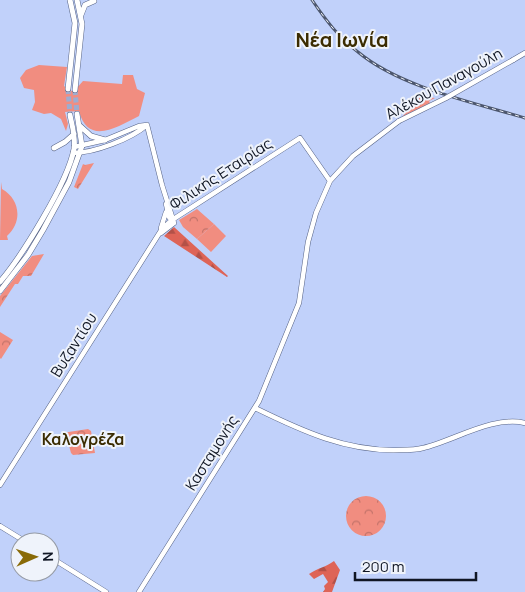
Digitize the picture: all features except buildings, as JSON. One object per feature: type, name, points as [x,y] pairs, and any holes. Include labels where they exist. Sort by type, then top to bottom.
[{"type":"main road","points":[[68,89],[75,23],[70,0]]},
{"type":"main road","points":[[75,90],[82,32],[77,0]]},
{"type":"main road","points":[[81,16],[85,5],[94,1]]},
{"type":"main road","points":[[0,282],[26,245],[62,182],[74,147],[74,134],[70,114]]},
{"type":"main road","points":[[0,291],[28,255],[56,210],[69,182],[82,146],[77,114]]},
{"type":"main road","points":[[80,125],[91,136],[105,140]]},
{"type":"main road","points":[[54,148],[67,141],[74,134]]},
{"type":"street","name":"Αλέκου Παναγούλη","points":[[292,321],[300,297],[308,242],[323,194],[330,181],[352,156],[399,121],[446,98],[525,53]]},
{"type":"street","points":[[74,147],[105,140],[136,127],[147,125]]},
{"type":"street","points":[[73,153],[81,153],[120,140],[138,132],[147,125]]},
{"type":"street","points":[[147,125],[173,221]]},
{"type":"street","name":"Φιλικής Εταιρίας","points":[[159,233],[173,221],[300,138],[323,172]]},
{"type":"street","points":[[323,172],[330,181]]},
{"type":"street","points":[[323,172],[323,194]]},
{"type":"street","points":[[159,233],[165,220],[165,195]]},
{"type":"street","points":[[166,206],[173,221]]},
{"type":"street","name":"Βυζαντίου","points":[[0,485],[159,233]]},
{"type":"street","name":"Κασταμονής","points":[[139,592],[255,408],[292,321]]},
{"type":"street","points":[[255,408],[329,440],[353,447],[375,450],[421,449],[492,425],[516,420],[525,423]]},
{"type":"street","points":[[60,563],[106,592]]},
{"type":"green space","points":[[39,65],[67,67],[64,86],[71,91],[75,90],[83,81],[122,84],[123,75],[133,75],[137,89],[145,93],[139,116],[122,125],[104,131],[96,131],[89,128],[83,122],[79,111],[65,112],[68,124],[66,131],[61,119],[51,113],[44,114],[32,110],[35,102],[34,90],[24,88],[20,78],[26,70]]},
{"type":"green space","points":[[421,96],[435,98],[429,101],[430,103],[402,117]]},
{"type":"green space","points":[[94,163],[78,189],[74,187],[83,164]]},
{"type":"green space","points":[[1,182],[2,189],[13,199],[17,211],[15,224],[7,236],[8,240],[0,240]]},
{"type":"green space","points":[[197,209],[214,224],[197,239],[183,227],[179,220]]},
{"type":"green space","points":[[214,224],[226,236],[211,252],[197,239]]},
{"type":"green space","points":[[174,227],[228,276],[164,236]]},
{"type":"green space","points":[[44,254],[31,276],[23,276],[18,284],[15,284],[0,307],[0,296],[32,256]]},
{"type":"green space","points":[[0,332],[13,340],[1,359],[0,358]]},
{"type":"green space","points":[[88,429],[91,431],[95,453],[73,455],[67,438],[63,438],[62,433]]},
{"type":"green space","points":[[370,496],[377,499],[383,505],[386,516],[385,524],[377,533],[370,536],[362,536],[355,533],[347,524],[346,512],[349,505],[358,497]]},
{"type":"green space","points":[[334,561],[340,570],[332,592],[323,592],[324,586],[328,582],[323,574],[314,579],[309,574]]},
{"type":"tunnel","points":[[68,89],[70,115]]},
{"type":"tunnel","points":[[75,90],[77,114]]},
{"type":"railway","points":[[312,0],[345,41],[375,64],[394,75],[437,92],[525,118]]},
{"type":"district","name":"Νέα Ιωνία","points":[[342,40]]},
{"type":"district","name":"Καλογρέζα","points":[[83,439]]}]
